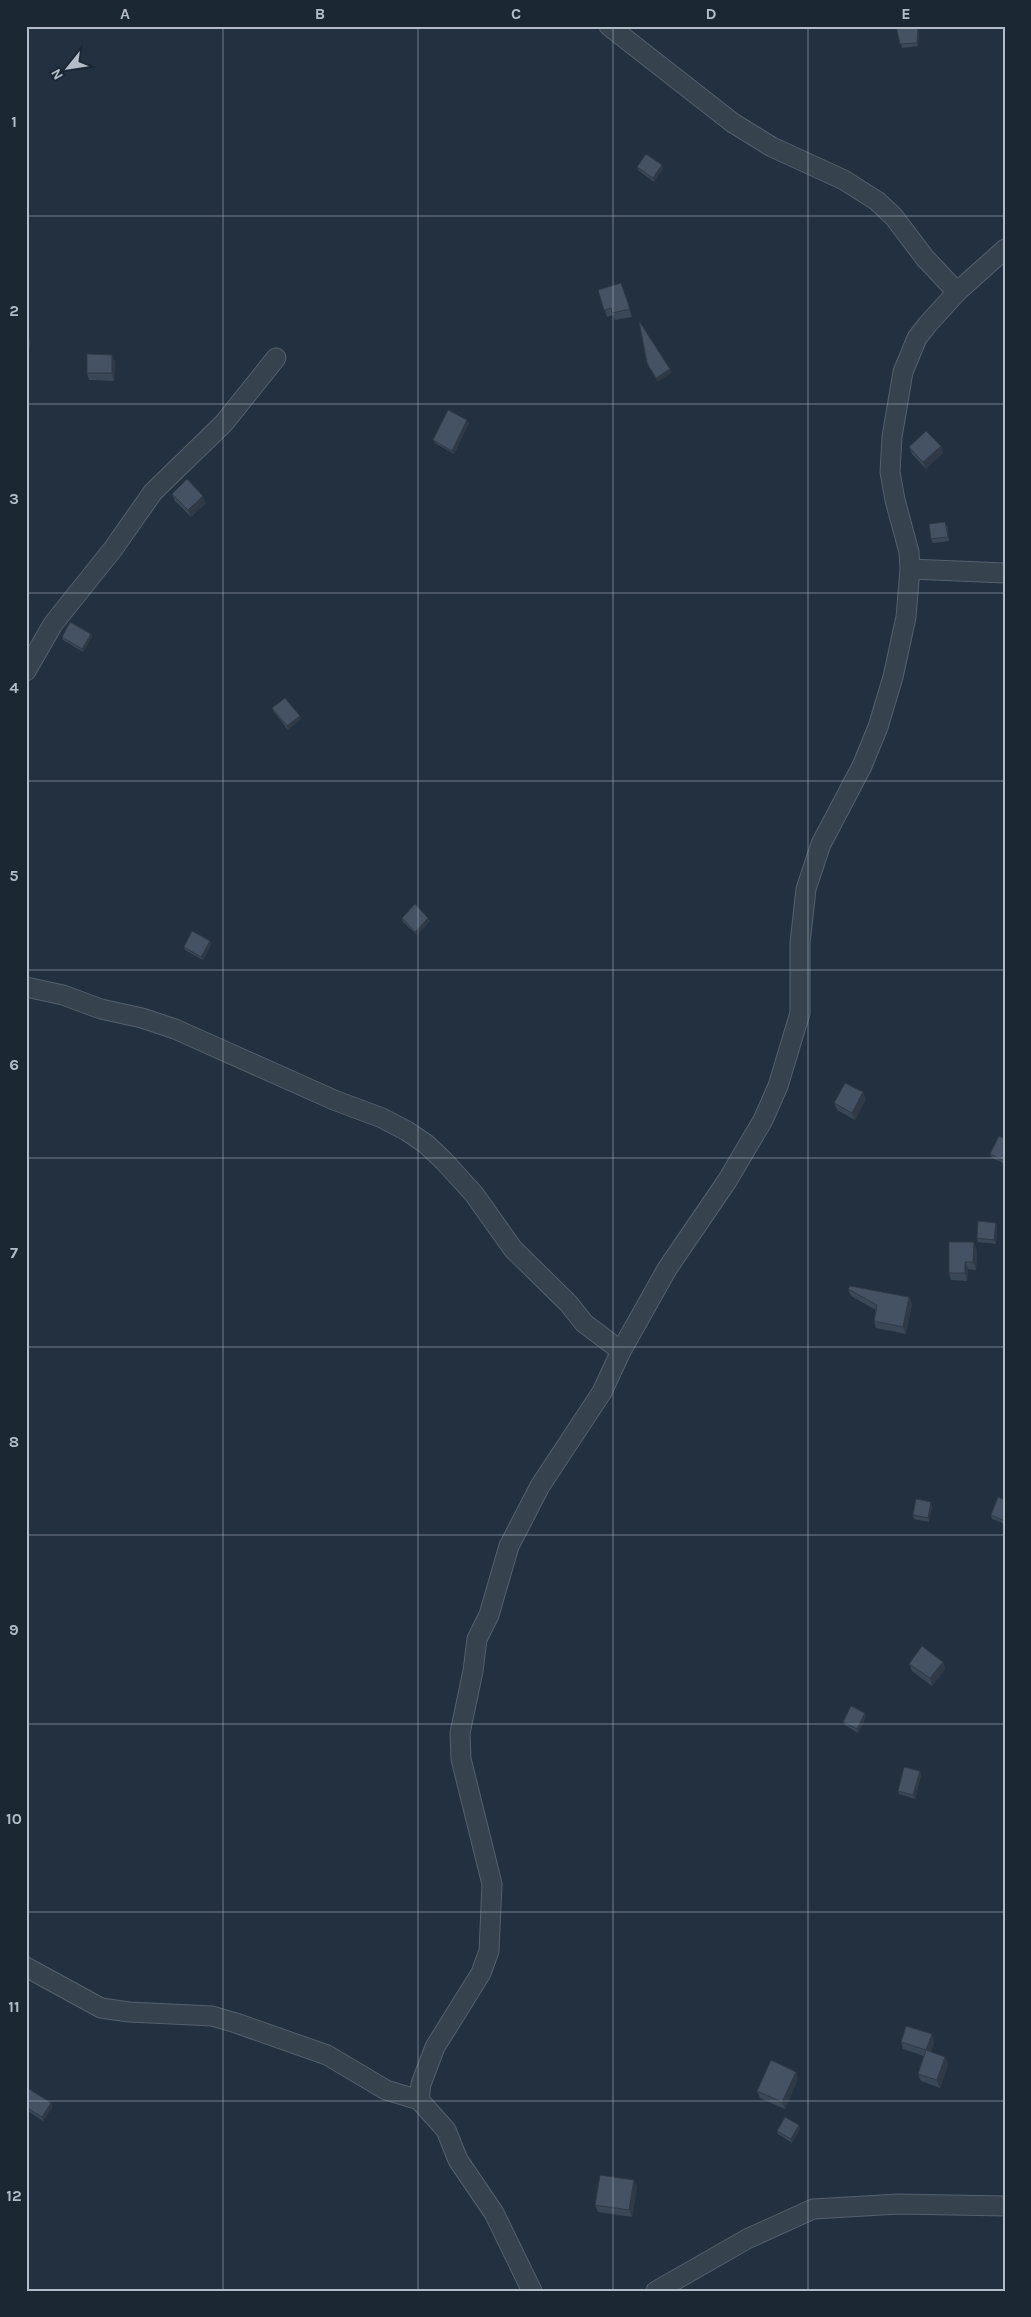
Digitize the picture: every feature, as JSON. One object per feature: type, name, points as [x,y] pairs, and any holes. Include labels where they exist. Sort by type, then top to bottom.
[{"type":"street","points":[[609,26],[733,123],[772,147],[844,180],[878,201],[894,217],[925,258],[957,292]]},
{"type":"street","points":[[419,2100],[421,2084],[435,2047],[481,1973],[489,1951],[492,1884],[470,1796],[461,1751],[460,1733],[473,1671],[476,1639],[489,1614],[509,1546],[540,1486],[602,1392],[621,1351],[667,1269],[727,1181],[763,1120],[778,1086],[800,1013],[800,943],[806,889],[821,844],[862,766],[878,727],[893,677],[906,617],[910,569],[909,552],[895,500],[890,472],[892,437],[903,372],[917,338],[957,292],[1005,249]]},
{"type":"street","points":[[26,671],[53,624],[113,548],[153,492],[224,423],[276,358]]},
{"type":"street","points":[[910,569],[1005,573]]},
{"type":"street","points":[[26,987],[62,995],[101,1009],[142,1018],[174,1029],[334,1100],[382,1118],[407,1131],[426,1144],[444,1161],[474,1194],[513,1249],[569,1304],[584,1323],[621,1351]]},
{"type":"street","points":[[26,1967],[101,2008],[129,2012],[212,2016],[327,2055],[386,2090],[419,2100],[446,2130],[458,2160],[494,2213],[532,2291]]},
{"type":"street","points":[[656,2291],[747,2240],[813,2209],[899,2204],[1005,2206]]},
{"type":"building","points":[[896,26],[918,26],[917,43],[900,44]]},
{"type":"building","points":[[646,154],[662,165],[653,178],[637,167]]},
{"type":"building","points":[[621,283],[630,309],[612,313],[611,308],[604,310],[598,290]]},
{"type":"building","points":[[639,321],[670,369],[656,378],[647,363]]},
{"type":"building","points":[[87,354],[112,355],[112,373],[87,373]]},
{"type":"building","points":[[448,410],[467,420],[452,451],[433,440]]},
{"type":"building","points":[[926,431],[941,446],[923,462],[909,447]]},
{"type":"building","points":[[187,479],[203,496],[188,510],[172,494]]},
{"type":"building","points":[[945,522],[948,537],[931,539],[929,524]]},
{"type":"building","points":[[70,622],[91,634],[82,649],[62,637]]},
{"type":"building","points":[[285,698],[300,716],[287,726],[272,708]]},
{"type":"building","points":[[415,904],[428,918],[415,932],[402,918]]},
{"type":"building","points":[[192,931],[210,941],[201,957],[184,947]]},
{"type":"building","points":[[845,1083],[863,1092],[852,1113],[834,1103]]},
{"type":"building","points":[[999,1136],[1005,1139],[1005,1161],[990,1154]]},
{"type":"building","points":[[978,1221],[996,1223],[994,1240],[977,1238]]},
{"type":"building","points":[[949,1242],[974,1242],[973,1262],[965,1262],[965,1273],[949,1273]]},
{"type":"building","points":[[850,1286],[909,1297],[903,1327],[874,1321],[877,1305],[848,1289]]},
{"type":"building","points":[[998,1497],[1005,1500],[1005,1521],[991,1515]]},
{"type":"building","points":[[916,1499],[931,1502],[928,1518],[913,1515]]},
{"type":"building","points":[[922,1646],[943,1662],[930,1678],[909,1664]]},
{"type":"building","points":[[851,1706],[865,1713],[857,1729],[843,1722]]},
{"type":"building","points":[[904,1767],[920,1771],[913,1795],[898,1791]]},
{"type":"building","points":[[906,2026],[932,2034],[926,2050],[901,2042]]},
{"type":"building","points":[[926,2050],[945,2057],[937,2080],[918,2074]]},
{"type":"building","points":[[771,2060],[796,2072],[782,2102],[757,2091]]},
{"type":"building","points":[[26,2087],[51,2103],[42,2117],[26,2107]]},
{"type":"building","points":[[785,2117],[799,2125],[791,2139],[777,2131]]},
{"type":"building","points":[[600,2175],[634,2180],[629,2210],[595,2205]]}]
